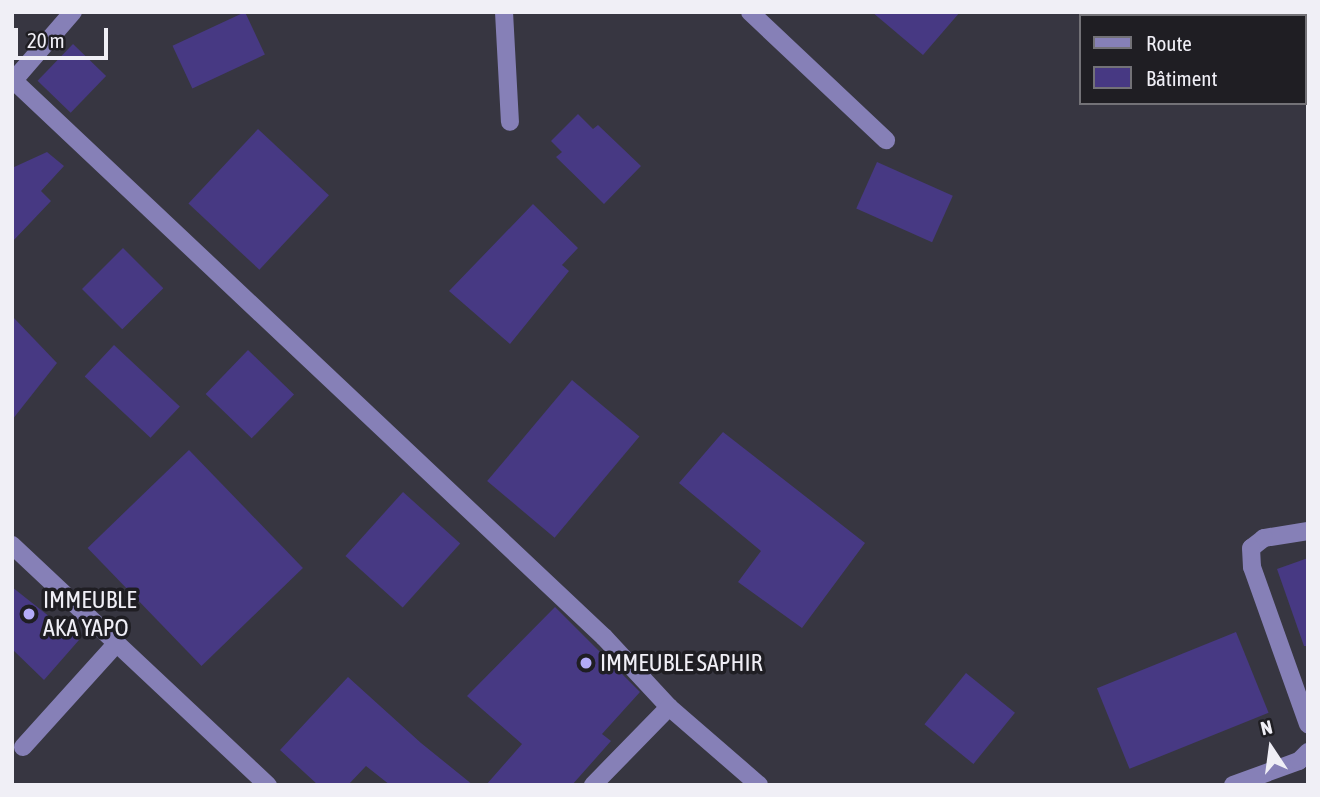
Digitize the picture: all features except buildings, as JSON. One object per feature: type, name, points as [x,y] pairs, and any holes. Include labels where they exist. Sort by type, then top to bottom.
[{"type":"street","points":[[73,12],[13,80],[604,637],[669,707],[758,785]]},
{"type":"street","points":[[503,12],[510,122]]},
{"type":"street","points":[[750,12],[887,140]]},
{"type":"street","points":[[1308,531],[1264,538],[1251,548],[1252,568],[1308,724]]},
{"type":"street","points":[[12,545],[268,785]]},
{"type":"street","points":[[23,747],[116,644]]},
{"type":"street","points":[[593,785],[669,707]]},
{"type":"street","points":[[1233,785],[1299,761],[1308,752]]},
{"type":"place","name":"IMMEUBLE AKA YAPO","points":[[29,614]]},
{"type":"place","name":"IMMEUBLE SAPHIR","points":[[586,663]]}]
